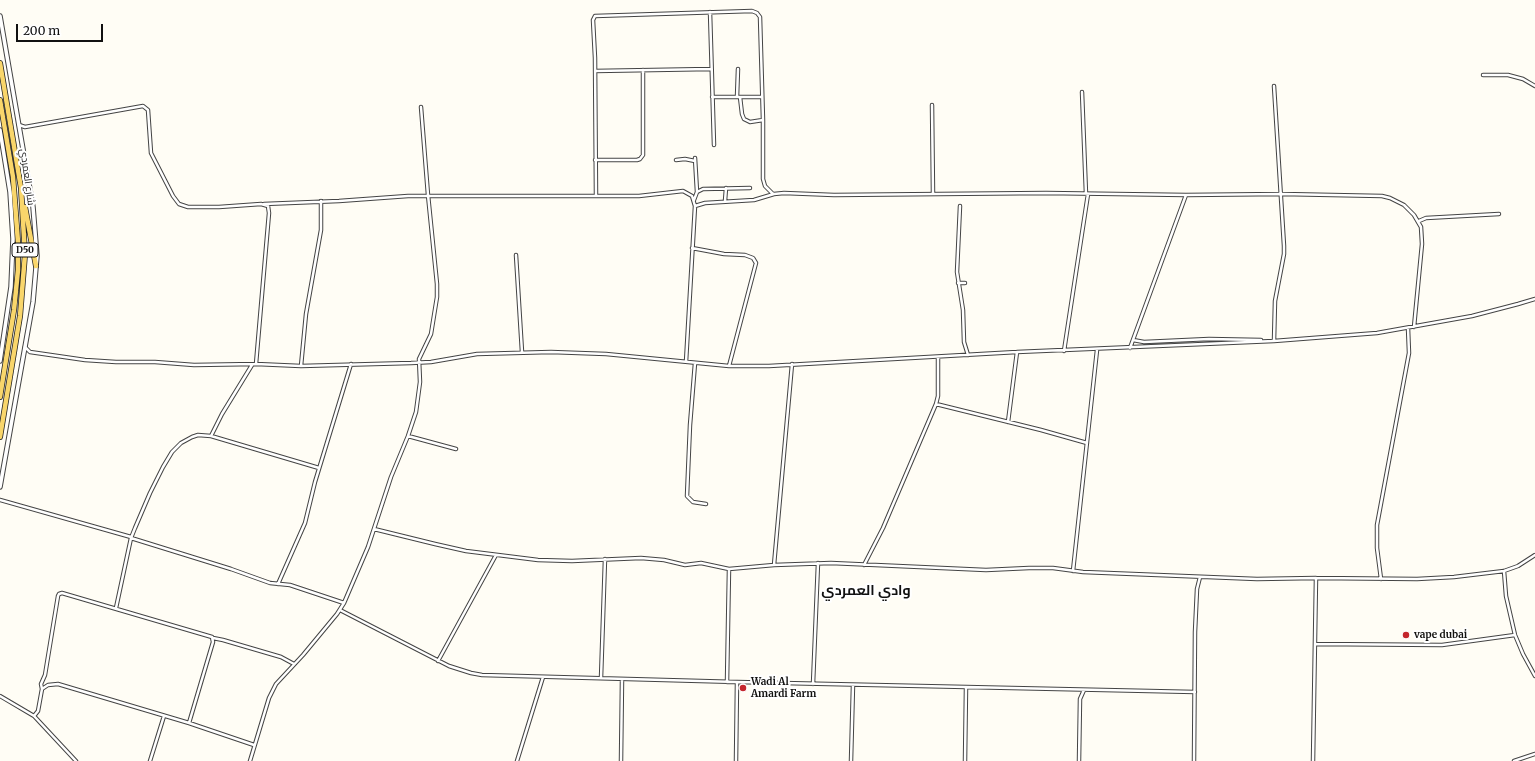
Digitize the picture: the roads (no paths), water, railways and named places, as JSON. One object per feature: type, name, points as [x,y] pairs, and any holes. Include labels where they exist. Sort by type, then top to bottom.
[{"type":"main road","name":"شارع العمردي","points":[[0,63],[22,200],[25,248],[22,295],[0,437]]},
{"type":"main road","name":"شارع العمردي","points":[[0,100],[13,177],[18,242],[18,270],[14,310],[0,397]]},
{"type":"main road","points":[[22,200],[27,215],[36,266]]},
{"type":"street","points":[[596,195],[593,20],[596,15],[752,11],[759,15],[763,120],[763,179],[767,190],[774,194]]},
{"type":"street","points":[[710,12],[714,145]]},
{"type":"street","points":[[0,16],[34,215],[36,241],[36,266],[33,302],[0,487]]},
{"type":"street","points":[[595,71],[711,69]]},
{"type":"street","points":[[738,69],[738,97],[744,119],[750,122],[763,120]]},
{"type":"street","points":[[595,160],[637,160],[643,155],[644,70]]},
{"type":"street","points":[[1484,75],[1508,75],[1523,79],[1535,86]]},
{"type":"street","points":[[1274,86],[1282,194],[1284,254],[1274,309],[1274,341]]},
{"type":"street","points":[[1064,351],[1087,194],[1082,92]]},
{"type":"street","points":[[712,98],[762,97]]},
{"type":"street","points":[[932,105],[933,194]]},
{"type":"street","points":[[19,125],[25,127],[143,106],[148,110],[151,153],[173,196],[179,204],[193,207],[428,195],[639,196],[683,191],[692,196],[695,206],[686,362]]},
{"type":"street","points":[[250,761],[273,688],[340,610],[344,603],[364,557],[391,477],[408,436],[419,396],[420,356],[431,334],[437,297],[422,107]]},
{"type":"street","points":[[20,132],[25,127]]},
{"type":"street","points":[[0,130],[10,192],[13,240],[11,287],[0,361]]},
{"type":"street","points":[[676,160],[695,159],[697,192],[694,201]]},
{"type":"street","points":[[724,201],[726,188]]},
{"type":"street","points":[[697,192],[703,189],[750,188]]},
{"type":"street","points":[[695,206],[705,203],[724,201],[754,200],[774,194],[789,193],[834,195],[1046,193],[1382,196],[1404,205],[1419,221],[1421,227],[1422,238],[1414,327]]},
{"type":"street","points":[[1130,348],[1186,195]]},
{"type":"street","points":[[301,366],[306,314],[321,230],[321,201]]},
{"type":"street","points":[[256,364],[269,211],[268,206],[264,204]]},
{"type":"street","points":[[960,206],[957,268],[963,310],[964,342],[968,355]]},
{"type":"street","points":[[1419,221],[1426,218],[1499,214]]},
{"type":"street","points":[[692,248],[724,254],[745,255],[753,258],[756,263],[729,366]]},
{"type":"street","points":[[516,255],[522,352]]},
{"type":"street","points":[[958,283],[965,283]]},
{"type":"street","points":[[23,355],[30,352],[105,362],[301,366],[419,363],[477,354],[586,352],[729,366],[755,366],[938,358],[1017,352],[1096,350],[1274,341],[1376,333],[1488,312],[1535,298]]},
{"type":"street","points":[[1381,579],[1377,548],[1377,525],[1409,353],[1408,328]]},
{"type":"street","points":[[1133,340],[1144,342],[1225,339],[1274,341]]},
{"type":"street","points":[[24,347],[30,352]]},
{"type":"street","points":[[1073,571],[1096,350]]},
{"type":"street","points":[[1008,422],[1017,352]]},
{"type":"street","points":[[864,565],[936,404],[938,396],[938,358]]},
{"type":"street","points":[[695,363],[690,425],[687,496],[690,500],[706,504]]},
{"type":"street","points":[[211,436],[222,414],[252,364]]},
{"type":"street","points":[[278,584],[305,523],[319,468],[351,364]]},
{"type":"street","points":[[774,565],[792,364]]},
{"type":"street","points":[[936,404],[1087,443]]},
{"type":"street","points":[[116,608],[131,538],[150,493],[167,460],[181,442],[198,435],[211,436],[319,468]]},
{"type":"street","points":[[408,436],[456,449]]},
{"type":"street","points":[[0,500],[131,538],[231,569],[270,583],[293,586],[344,603]]},
{"type":"street","points":[[374,529],[435,544],[496,555],[555,561],[629,557],[647,558],[685,565],[701,563],[729,569],[818,563],[986,570],[1040,568],[1073,571],[1257,579],[1436,579],[1504,571],[1518,566],[1535,555]]},
{"type":"street","points":[[438,661],[496,555]]},
{"type":"street","points":[[601,678],[605,559]]},
{"type":"street","points":[[813,684],[818,563]]},
{"type":"street","points":[[727,682],[729,569]]},
{"type":"street","points":[[1504,571],[1506,596],[1515,635],[1535,676]]},
{"type":"street","points":[[1194,761],[1196,618],[1197,589],[1200,577]]},
{"type":"street","points":[[1313,761],[1316,578]]},
{"type":"street","points":[[34,716],[38,711],[58,595],[62,593],[281,657],[294,664]]},
{"type":"street","points":[[340,610],[438,661],[459,670],[482,675],[601,678],[622,680],[1194,692]]},
{"type":"street","points":[[1315,644],[1442,645],[1515,635]]},
{"type":"street","points":[[189,724],[213,638]]},
{"type":"street","points":[[517,761],[544,677]]},
{"type":"street","points":[[621,761],[622,680]]},
{"type":"street","points":[[736,761],[737,682]]},
{"type":"street","points":[[42,689],[51,684],[66,686],[254,745]]},
{"type":"street","points":[[851,761],[853,685]]},
{"type":"street","points":[[965,761],[966,688]]},
{"type":"street","points":[[1079,761],[1080,699],[1084,690]]},
{"type":"street","points":[[0,696],[34,716],[76,761]]},
{"type":"street","points":[[150,761],[164,716]]},
{"type":"street","points":[[1514,761],[1535,754]]},
{"type":"place","name":"vape dubai","points":[[1406,635]]},
{"type":"place","name":"Wadi Al Amardi Farm","points":[[743,688]]},
{"type":"district","name":"وادي العمردي","points":[[866,591]]}]
